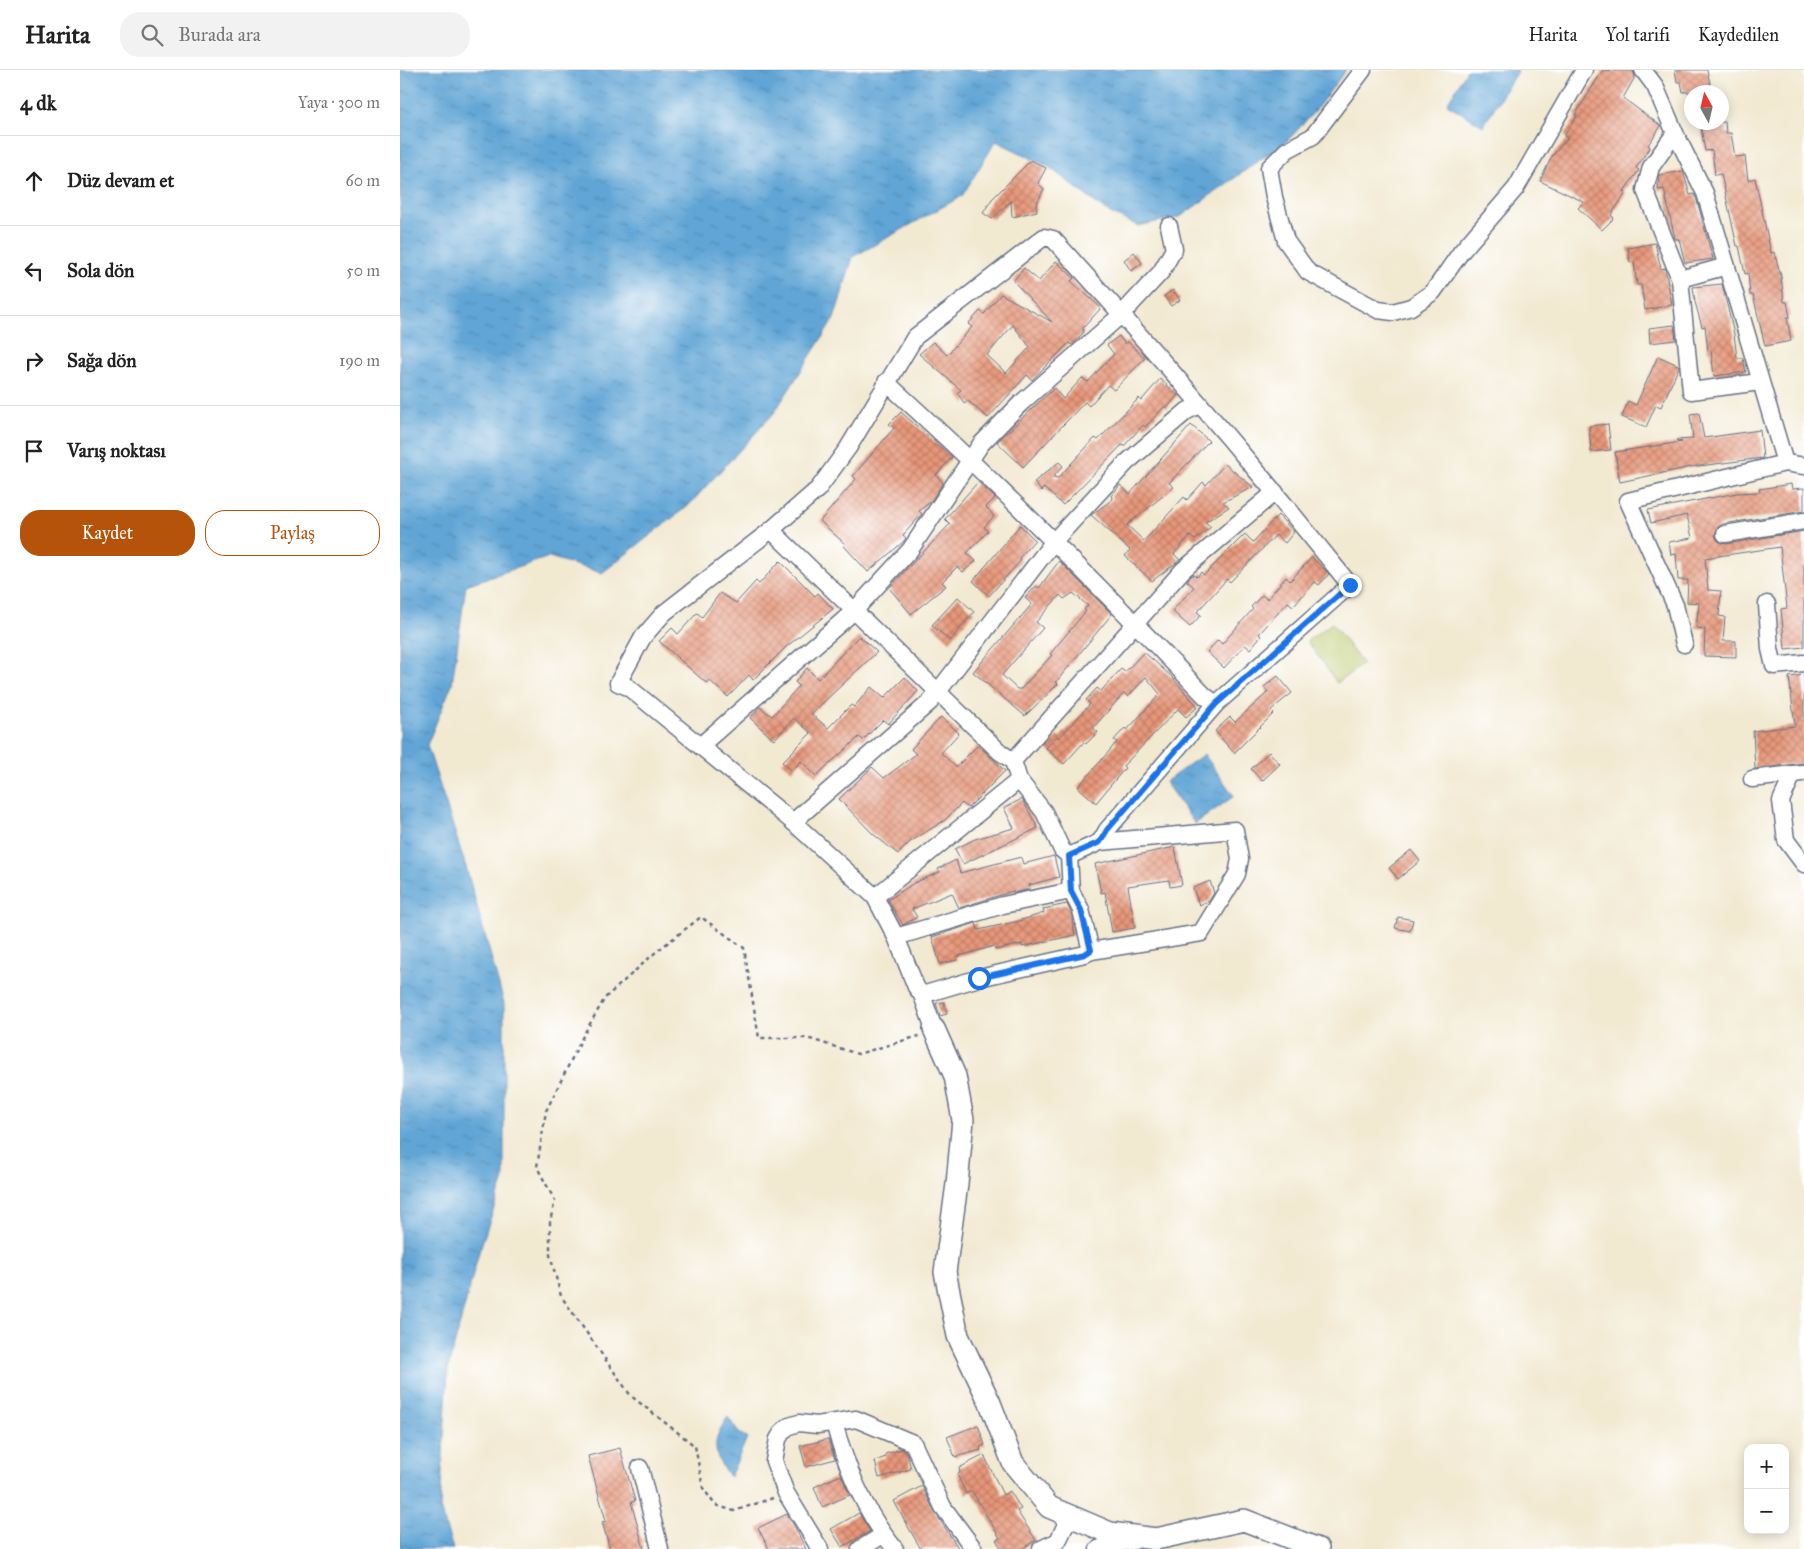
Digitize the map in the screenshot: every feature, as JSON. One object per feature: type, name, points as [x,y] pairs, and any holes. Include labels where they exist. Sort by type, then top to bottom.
[{"type":"main road","points":[[934,1029],[955,1076],[963,1120],[957,1184],[945,1272],[958,1336],[990,1403],[1013,1463],[1049,1506],[1110,1533],[1156,1539],[1244,1520],[1318,1549]]},
{"type":"street","points":[[1363,70],[1312,136],[1287,150],[1270,168],[1274,197],[1286,241],[1308,272],[1378,310],[1393,312],[1411,307],[1432,292],[1461,252],[1516,188],[1584,70]]},
{"type":"street","points":[[1643,70],[1655,86],[1675,134],[1705,193],[1785,463]]},
{"type":"street","points":[[1675,134],[1652,167],[1645,190],[1680,279],[1691,391],[1760,382]]},
{"type":"street","points":[[700,746],[854,611],[910,550],[981,444],[1020,404],[1122,314],[1161,272],[1174,249],[1169,226]]},
{"type":"street","points":[[934,1029],[922,994],[916,987],[896,937],[874,898],[793,822],[628,687],[618,683],[643,637],[664,613],[771,530],[818,488],[848,448],[886,382],[915,337],[1044,237],[1053,239],[1122,314],[1275,492],[1350,585],[1216,704],[1107,830],[1100,842]]},
{"type":"street","points":[[1680,279],[1727,266]]},
{"type":"street","points":[[886,382],[972,460],[1135,622],[1205,696],[1216,704]]},
{"type":"street","points":[[793,822],[930,702],[1054,541],[1126,463],[1187,411],[1200,405]]},
{"type":"street","points":[[1684,644],[1675,605],[1628,501],[1785,463],[1804,466]]},
{"type":"street","points":[[1013,761],[1060,711],[1135,622],[1183,570],[1275,492]]},
{"type":"street","points":[[1725,534],[1804,521]]},
{"type":"street","points":[[771,530],[1000,752],[1013,761],[1019,780],[1044,812],[1062,850],[1069,856],[1071,891],[1081,910],[1091,950]]},
{"type":"street","points":[[1767,604],[1770,649],[1774,666],[1804,663]]},
{"type":"street","points":[[1752,779],[1799,774]]},
{"type":"street","points":[[1799,774],[1782,801],[1786,840],[1804,864]]},
{"type":"street","points":[[874,898],[1019,780]]},
{"type":"street","points":[[922,994],[979,978],[1085,954],[1091,950],[1201,933],[1237,874],[1240,859],[1235,830],[1100,842],[1069,856]]},
{"type":"street","points":[[896,937],[1003,905],[1071,891]]},
{"type":"street","points":[[820,1549],[786,1493],[774,1461],[778,1438],[789,1426],[799,1423],[817,1425],[856,1419],[913,1443],[943,1507],[974,1549]]},
{"type":"street","points":[[834,1423],[863,1497],[884,1535],[895,1549]]},
{"type":"street","points":[[640,1468],[660,1549]]},
{"type":"street","points":[[1041,1549],[1058,1541],[1070,1516]]},
{"type":"street","points":[[860,1549],[884,1535]]},
{"type":"street","points":[[1098,1549],[1112,1544],[1156,1539]]},
{"type":"path","points":[[786,1493],[734,1511],[715,1505],[703,1488],[695,1446],[631,1396],[561,1296],[550,1255],[550,1222],[555,1201],[537,1167],[546,1111],[604,998],[657,951],[701,917],[744,948],[759,1038],[807,1038],[858,1054],[917,1037],[934,1029]]},
{"type":"green space","points":[[1332,623],[1363,664],[1337,683],[1307,641]]},
{"type":"water","points":[[400,70],[1346,70],[1315,111],[1288,140],[1180,217],[1138,226],[1106,211],[1049,167],[996,141],[962,196],[853,257],[834,319],[774,413],[689,505],[602,573],[549,557],[466,585],[452,684],[427,745],[466,867],[504,1003],[504,1179],[479,1252],[448,1369],[440,1508],[453,1549],[400,1549]]},
{"type":"water","points":[[1467,70],[1518,70],[1483,126],[1447,104]]},
{"type":"water","points":[[1204,754],[1234,796],[1195,824],[1165,782]]},
{"type":"water","points":[[728,1417],[738,1432],[747,1438],[730,1477],[720,1462],[716,1447],[716,1440],[722,1425]]},
{"type":"building","points":[[1603,70],[1633,71],[1635,77],[1623,98],[1661,126],[1636,168],[1639,170],[1624,191],[1626,193],[1611,215],[1614,218],[1602,230],[1578,208],[1584,202],[1540,181],[1552,156],[1568,138],[1564,136]]},
{"type":"building","points":[[1675,70],[1707,70],[1710,85],[1684,85],[1683,92],[1681,82],[1677,82]]},
{"type":"building","points":[[1701,130],[1726,130],[1726,133],[1731,133],[1735,157],[1745,156],[1748,180],[1755,178],[1771,253],[1774,252],[1781,276],[1784,302],[1787,302],[1790,317],[1787,317],[1791,341],[1765,346],[1753,295],[1750,295],[1748,273],[1745,274],[1739,246],[1737,246],[1721,174],[1715,175],[1712,150],[1705,151]]},
{"type":"building","points":[[1031,160],[1046,168],[1038,183],[1044,189],[1036,205],[1037,211],[1012,217],[1011,201],[992,219],[983,213],[992,199]]},
{"type":"building","points":[[1683,171],[1690,195],[1694,194],[1696,197],[1713,259],[1685,263],[1679,239],[1675,239],[1664,189],[1658,190],[1659,175]]},
{"type":"building","points":[[1655,243],[1661,269],[1665,268],[1672,305],[1645,310],[1641,285],[1637,285],[1634,262],[1630,263],[1628,248]]},
{"type":"building","points":[[1134,252],[1142,263],[1131,271],[1124,260]]},
{"type":"building","points":[[1056,261],[1074,278],[1071,281],[1101,308],[1083,328],[1083,333],[1076,341],[1071,345],[1069,343],[1032,380],[1027,375],[988,418],[967,400],[965,404],[957,393],[961,390],[919,354],[933,342],[947,355],[972,327],[968,324],[980,311],[984,314],[1001,294],[1052,322],[1013,281],[1024,268],[1039,281]],"holes":[[[1013,325],[1030,347],[1006,373],[987,355]]]},
{"type":"building","points":[[1722,284],[1734,334],[1737,358],[1743,358],[1746,372],[1714,376],[1711,350],[1708,351],[1705,326],[1702,327],[1693,287]]},
{"type":"building","points":[[1173,290],[1180,300],[1171,306],[1164,296]]},
{"type":"building","points":[[1674,325],[1676,340],[1650,343],[1649,328]]},
{"type":"building","points":[[1119,336],[1125,344],[1127,341],[1145,358],[1114,390],[1108,385],[1089,406],[1085,402],[1023,467],[997,442],[1054,388],[1063,399],[1082,378],[1088,382],[1114,354],[1107,345]]},
{"type":"building","points":[[1658,356],[1679,367],[1661,407],[1656,405],[1646,427],[1622,417],[1628,401],[1636,405]]},
{"type":"building","points":[[1160,379],[1178,395],[1167,408],[1165,406],[1145,427],[1143,425],[1063,505],[1044,488],[1041,491],[1034,482],[1059,462],[1063,466],[1053,477],[1058,478],[1095,438],[1098,440],[1139,398],[1141,401]]},
{"type":"building","points":[[901,412],[952,457],[936,475],[943,483],[931,501],[919,511],[922,514],[903,535],[906,538],[868,572],[844,546],[845,544],[820,521],[856,479],[853,476],[894,428],[889,424]]},
{"type":"building","points":[[1699,413],[1704,438],[1760,430],[1763,458],[1691,467],[1620,482],[1615,452],[1682,442],[1676,440],[1693,439],[1690,414]]},
{"type":"building","points":[[1608,424],[1611,450],[1591,452],[1589,426]]},
{"type":"building","points":[[1191,425],[1209,441],[1169,483],[1174,487],[1127,525],[1144,541],[1184,497],[1187,500],[1203,482],[1206,485],[1225,464],[1253,487],[1223,502],[1229,507],[1205,522],[1211,527],[1195,540],[1190,536],[1174,554],[1180,560],[1152,581],[1125,556],[1130,550],[1091,515],[1113,499],[1111,496],[1120,485],[1130,494]]},
{"type":"building","points":[[978,482],[995,498],[986,507],[994,516],[984,527],[988,531],[967,553],[976,561],[963,572],[957,567],[942,582],[946,586],[911,614],[889,588],[950,524],[945,519]]},
{"type":"building","points":[[1791,484],[1792,489],[1804,488],[1804,511],[1723,524],[1718,527],[1715,535],[1718,541],[1726,544],[1804,531],[1804,647],[1785,649],[1781,609],[1787,608],[1780,547],[1705,558],[1708,590],[1721,591],[1719,616],[1725,617],[1723,641],[1736,641],[1736,657],[1704,656],[1705,629],[1696,628],[1699,603],[1687,602],[1688,580],[1678,580],[1676,554],[1671,555],[1669,542],[1692,538],[1687,515],[1651,523],[1648,510],[1737,493],[1760,492],[1759,489]]},
{"type":"building","points":[[1278,515],[1294,532],[1285,543],[1276,535],[1230,582],[1227,579],[1197,612],[1201,615],[1190,627],[1172,611],[1194,587],[1187,581],[1190,577],[1194,574],[1197,577],[1201,572],[1204,575],[1245,534],[1253,542]]},
{"type":"building","points":[[1020,525],[1035,540],[1019,558],[1021,560],[989,596],[973,581]]},
{"type":"building","points":[[1312,557],[1329,574],[1319,585],[1315,582],[1293,606],[1288,602],[1259,634],[1261,636],[1250,649],[1245,645],[1224,668],[1207,652],[1218,640],[1222,644],[1253,609],[1251,607],[1262,595],[1267,599],[1286,577],[1290,581]]},
{"type":"building","points":[[780,561],[815,596],[818,593],[833,609],[786,647],[753,680],[749,675],[728,697],[709,680],[706,683],[659,641],[672,628],[678,634],[697,613],[702,617],[720,593],[736,603],[756,581],[759,584]]},
{"type":"building","points":[[1059,561],[1112,614],[1056,682],[1058,684],[1025,716],[973,672],[1032,604],[1025,598],[1036,586],[1039,588]],"holes":[[[1073,593],[1088,606],[1084,609],[1086,611],[1050,654],[1052,655],[1021,689],[1017,689],[1002,675],[1043,628],[1036,622],[1060,595],[1064,599]]]},
{"type":"building","points":[[958,597],[974,612],[950,641],[932,625]]},
{"type":"building","points":[[859,636],[877,652],[811,714],[828,728],[851,705],[854,707],[871,687],[884,698],[905,677],[918,691],[888,724],[883,720],[863,740],[859,737],[816,776],[801,761],[792,771],[782,762],[811,733],[794,718],[774,740],[750,718],[760,707],[772,716],[799,686],[795,682],[807,668],[818,679]]},
{"type":"building","points":[[1144,652],[1172,677],[1198,707],[1186,717],[1178,709],[1123,766],[1125,768],[1096,803],[1078,787],[1117,742],[1114,740],[1125,728],[1127,730],[1160,694],[1146,677],[1128,697],[1124,693],[1093,728],[1098,732],[1086,744],[1084,742],[1064,764],[1046,748],[1057,736],[1059,738],[1090,704],[1086,700],[1097,688],[1101,691],[1121,669],[1125,672]]},
{"type":"building","points":[[1804,675],[1804,763],[1755,769],[1753,731],[1795,726],[1789,677]]},
{"type":"building","points":[[1278,676],[1292,693],[1271,710],[1274,713],[1234,753],[1215,731],[1230,717],[1235,722],[1268,692],[1264,687]]},
{"type":"building","points":[[941,717],[959,733],[941,753],[956,767],[978,745],[1005,771],[968,808],[962,803],[945,820],[910,842],[898,854],[873,834],[839,799],[872,767],[884,778],[916,754],[911,749]]},
{"type":"building","points":[[1269,752],[1280,764],[1262,781],[1251,769]]},
{"type":"building","points":[[1022,799],[1038,828],[963,864],[955,849],[975,839],[1014,828],[1004,808]]},
{"type":"building","points":[[1175,847],[1182,885],[1170,887],[1169,880],[1128,886],[1135,928],[1112,932],[1105,892],[1101,893],[1095,864]]},
{"type":"building","points":[[1411,850],[1420,861],[1398,879],[1389,868]]},
{"type":"building","points":[[1054,856],[1059,877],[1029,885],[1030,889],[1014,893],[1013,891],[959,908],[952,893],[912,909],[917,917],[903,925],[888,900],[914,883],[940,872],[938,869],[956,860],[960,873],[1021,857],[1023,864]]},
{"type":"building","points":[[1210,881],[1214,893],[1209,901],[1199,905],[1193,888]]},
{"type":"building","points":[[1067,904],[1071,913],[1075,935],[1022,947],[1022,944],[995,950],[994,946],[956,957],[957,960],[940,964],[932,937],[976,923],[978,930],[1015,922],[1044,913],[1043,909]]},
{"type":"building","points":[[1398,917],[1413,920],[1410,931],[1395,928]]},
{"type":"building","points":[[944,1002],[947,1014],[940,1016],[936,1003]]},
{"type":"building","points":[[978,1425],[985,1445],[980,1447],[981,1450],[955,1457],[947,1437]]},
{"type":"building","points":[[828,1439],[835,1459],[806,1467],[800,1446]]},
{"type":"building","points":[[620,1448],[635,1501],[631,1502],[644,1549],[610,1549],[602,1522],[606,1521],[588,1456]]},
{"type":"building","points":[[902,1449],[907,1453],[911,1469],[879,1478],[875,1461],[886,1457],[885,1454]]},
{"type":"building","points":[[984,1455],[1003,1495],[1010,1491],[1021,1509],[1017,1511],[1036,1540],[1022,1549],[1002,1549],[996,1540],[1000,1538],[972,1491],[966,1494],[957,1474],[960,1473],[959,1468]]},
{"type":"building","points":[[841,1475],[850,1495],[822,1507],[814,1487]]},
{"type":"building","points":[[922,1486],[934,1511],[959,1549],[921,1549],[894,1501]]},
{"type":"building","points":[[859,1513],[870,1531],[842,1547],[831,1529]]},
{"type":"building","points":[[787,1514],[806,1549],[769,1549],[758,1528]]},
{"type":"route","points":[[979,978],[1085,954],[1091,950],[1081,910],[1071,891],[1069,856],[1100,842],[1107,830],[1216,704],[1350,585]]}]
